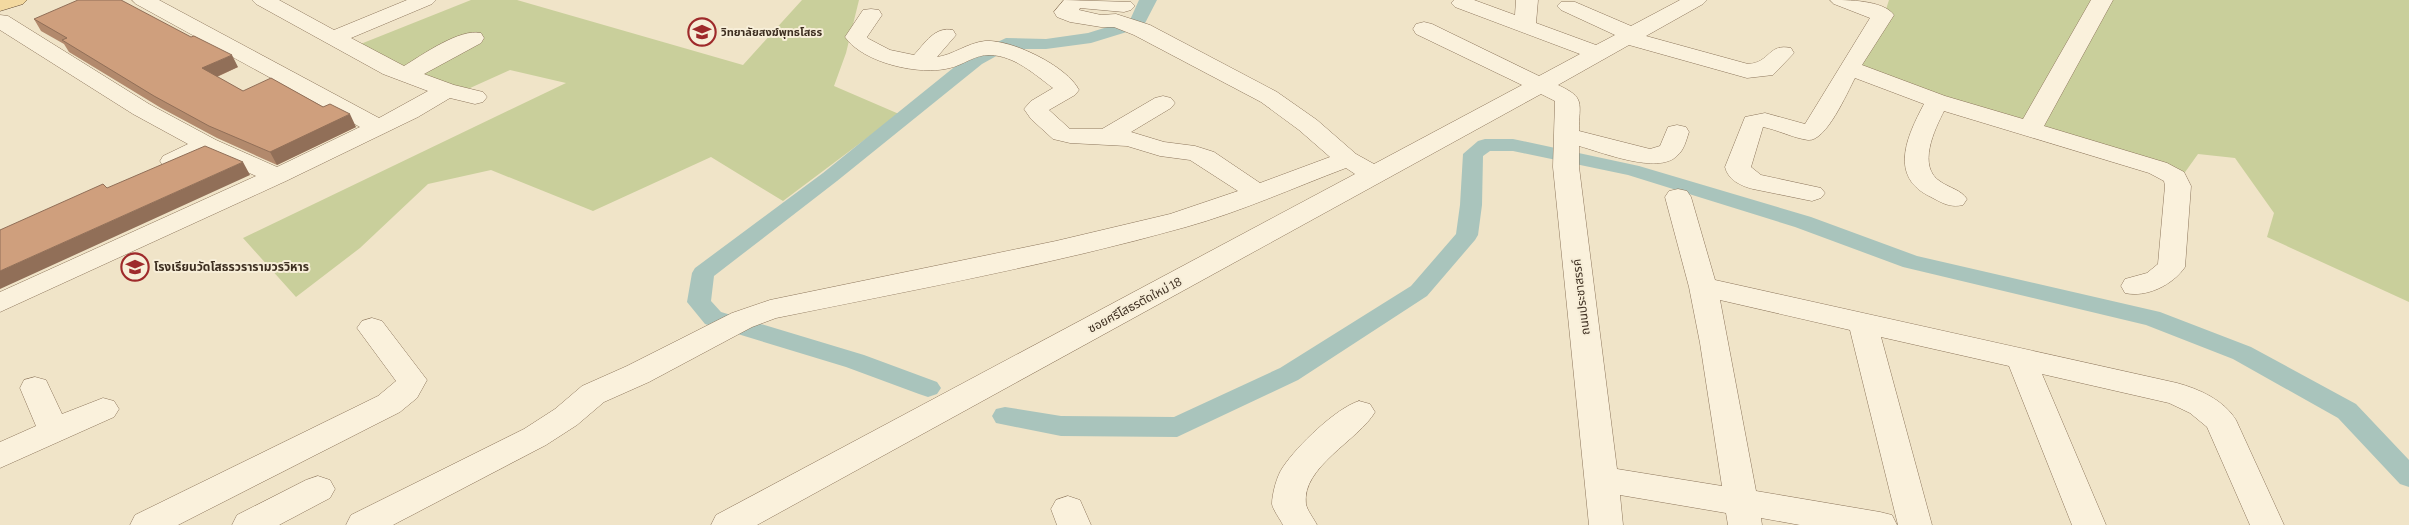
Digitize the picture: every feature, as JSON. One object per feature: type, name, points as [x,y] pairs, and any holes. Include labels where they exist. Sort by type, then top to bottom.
[{"type":"main road","points":[[0,5],[16,0]]},
{"type":"street","points":[[143,0],[378,127]]},
{"type":"street","points":[[263,0],[406,75],[446,90],[475,97]]},
{"type":"street","points":[[333,38],[424,0]]},
{"type":"street","points":[[1525,26],[1527,0]]},
{"type":"street","name":"ซอยศรีโสธรตัดใหม่ 18","points":[[728,525],[1696,0]]},
{"type":"street","points":[[1812,193],[1754,181],[1739,172],[1738,167],[1753,122],[1758,119],[1810,133],[1817,125],[1849,68],[1883,15],[1841,0]]},
{"type":"street","points":[[2029,130],[2102,0]]},
{"type":"street","points":[[1462,3],[1598,53]]},
{"type":"street","points":[[1568,6],[1630,36],[1747,71],[1765,70],[1783,54]]},
{"type":"street","points":[[871,15],[857,33],[858,43],[882,55],[936,65],[945,63],[978,48],[999,49],[1024,55],[1065,86],[1067,90],[1036,109],[1039,114],[1062,134],[1078,137],[1107,136],[1131,139],[1160,148],[1196,153],[1205,157],[1258,193]]},
{"type":"street","points":[[1127,16],[1269,98],[1308,125],[1348,159],[1377,174]]},
{"type":"street","points":[[5,29],[39,22]]},
{"type":"street","points":[[5,29],[141,109],[208,145],[277,176]]},
{"type":"street","points":[[1424,29],[1540,85]]},
{"type":"street","points":[[920,62],[945,35]]},
{"type":"street","points":[[406,75],[438,54],[473,38]]},
{"type":"street","points":[[1849,68],[1938,101],[2158,168],[2175,177],[2178,186],[2171,267],[2157,280],[2135,286]]},
{"type":"street","name":"ถนนประชาสรรค์","points":[[1540,85],[1567,98],[1566,148],[1606,525]]},
{"type":"street","points":[[0,303],[277,176],[378,127],[446,90]]},
{"type":"street","points":[[1938,101],[1916,149],[1917,164],[1925,183],[1954,199]]},
{"type":"street","points":[[1107,136],[1163,103]]},
{"type":"street","points":[[1566,148],[1650,157],[1663,156],[1672,148],[1677,132]]},
{"type":"street","points":[[154,168],[208,145]]},
{"type":"street","points":[[363,525],[535,437],[566,417],[593,394],[638,374],[742,320],[770,310],[1131,232],[1205,212],[1348,159]]},
{"type":"street","points":[[1678,197],[1703,287],[1715,343],[1743,514]]},
{"type":"street","points":[[1703,287],[1863,324],[2020,357],[2177,394],[2201,406],[2220,420],[2267,525]]},
{"type":"street","points":[[1863,324],[1915,525]]},
{"type":"street","points":[[147,525],[389,404],[404,393],[411,386],[412,380],[372,328]]},
{"type":"street","points":[[2020,357],[2089,525]]},
{"type":"street","points":[[467,458],[525,430],[598,382],[611,377],[638,374]]},
{"type":"street","points":[[35,388],[54,431]]},
{"type":"street","points":[[0,456],[103,409]]},
{"type":"street","points":[[1300,525],[1288,505],[1295,475],[1318,449],[1359,412]]},
{"type":"street","points":[[1602,479],[1743,514],[1880,525]]},
{"type":"street","points":[[249,525],[318,489]]},
{"type":"green space","points":[[471,0],[517,0],[743,65],[802,0],[859,0],[846,53],[834,86],[899,114],[783,201],[711,157],[593,211],[491,170],[428,184],[360,248],[296,297],[243,238],[566,83],[510,70],[459,93],[358,45]]},
{"type":"green space","points":[[1889,0],[2098,0],[2029,118],[2019,123],[1858,65],[1880,28]]},
{"type":"green space","points":[[2110,0],[2409,0],[2409,302],[2267,237],[2274,213],[2235,158],[2198,154],[2183,175],[2040,129]]},
{"type":"building","points":[[78,0],[121,0],[191,37],[194,36],[232,55],[202,68],[243,91],[271,78],[323,107],[330,104],[350,114],[270,152],[209,126],[154,96],[62,40],[67,38],[34,19]]},
{"type":"building","points":[[205,146],[243,162],[0,271],[0,230],[103,184],[107,188]]},
{"type":"waterway","points":[[928,388],[855,361],[713,318],[699,302],[703,273],[830,177],[975,60],[1006,43],[1046,44],[1091,38],[1137,23],[1148,0]]},
{"type":"waterway","points":[[1005,416],[1061,426],[1177,427],[1289,374],[1419,291],[1467,235],[1471,205],[1473,154],[1485,145],[1513,145],[1632,170],[1803,222],[1911,262],[2152,318],[2242,353],[2347,411],[2409,477]]},
{"type":"place","name":"วิทยาลัยสงฆ์พุทธโสธร","points":[[702,32]]},
{"type":"place","name":"โรงเรียนวัดโสธรวรารามวรวิหาร","points":[[135,267]]}]
